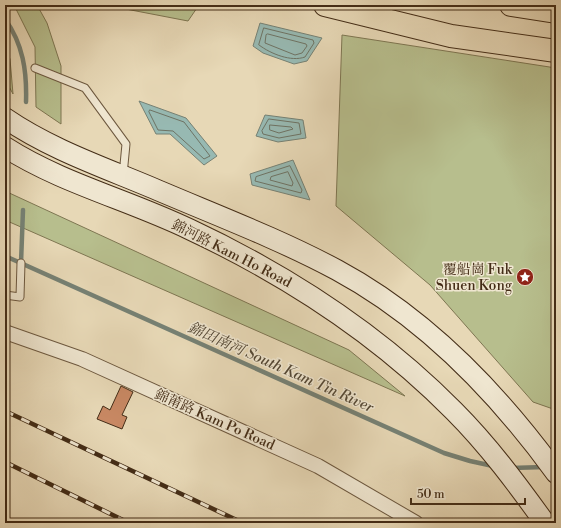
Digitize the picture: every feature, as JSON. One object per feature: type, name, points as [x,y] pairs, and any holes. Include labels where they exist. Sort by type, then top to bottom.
[{"type":"highway","points":[[325,5],[451,36],[556,51]]},
{"type":"highway","points":[[511,5],[556,12]]},
{"type":"main road","name":"錦河路 Kam Ho Road","points":[[5,118],[26,133],[47,144],[123,175],[310,257],[364,286],[408,317],[438,341],[497,399],[526,432],[556,473]]},
{"type":"main road","name":"錦河路 Kam Ho Road","points":[[5,147],[45,168],[188,228],[259,264],[344,318],[393,356],[453,410],[495,457],[545,523]]},
{"type":"street","name":"錦莆路 Kam Po Road","points":[[5,332],[82,359],[318,466],[416,523]]},
{"type":"lane","points":[[35,68],[85,88],[126,144],[123,175]]},
{"type":"lane","points":[[5,295],[20,297],[21,263]]},
{"type":"green space","points":[[14,5],[37,5],[47,23],[61,66],[61,124],[36,107],[35,47]]},
{"type":"green space","points":[[105,5],[199,5],[188,21]]},
{"type":"green space","points":[[342,35],[556,68],[556,410],[533,402],[430,285],[336,206]]},
{"type":"green space","points":[[5,47],[10,59],[13,94],[5,79]]},
{"type":"green space","points":[[5,191],[349,350],[405,396],[5,220]]},
{"type":"water","points":[[260,23],[322,38],[307,61],[294,64],[263,53],[253,46]]},
{"type":"water","points":[[139,101],[186,118],[217,156],[204,165],[170,134],[156,134]]},
{"type":"water","points":[[265,115],[303,120],[306,138],[278,142],[256,136]]},
{"type":"water","points":[[293,160],[310,200],[252,185],[250,174]]},
{"type":"building","points":[[121,386],[133,392],[122,415],[127,417],[122,429],[97,419],[103,406],[110,410]]},
{"type":"waterway","points":[[5,19],[16,38],[23,58],[26,79],[26,102]]},
{"type":"waterway","points":[[21,263],[23,210]]},
{"type":"waterway","name":"錦田南河 South Kam Tin River","points":[[5,256],[444,453],[493,466]]},
{"type":"waterway","name":"錦田南河 South Kam Tin River","points":[[511,468],[545,467]]},
{"type":"railway","points":[[5,411],[243,523]]},
{"type":"railway","points":[[5,462],[129,523]]},
{"type":"place","name":"覆船崗 Fuk Shuen Kong","points":[[525,277]]}]
